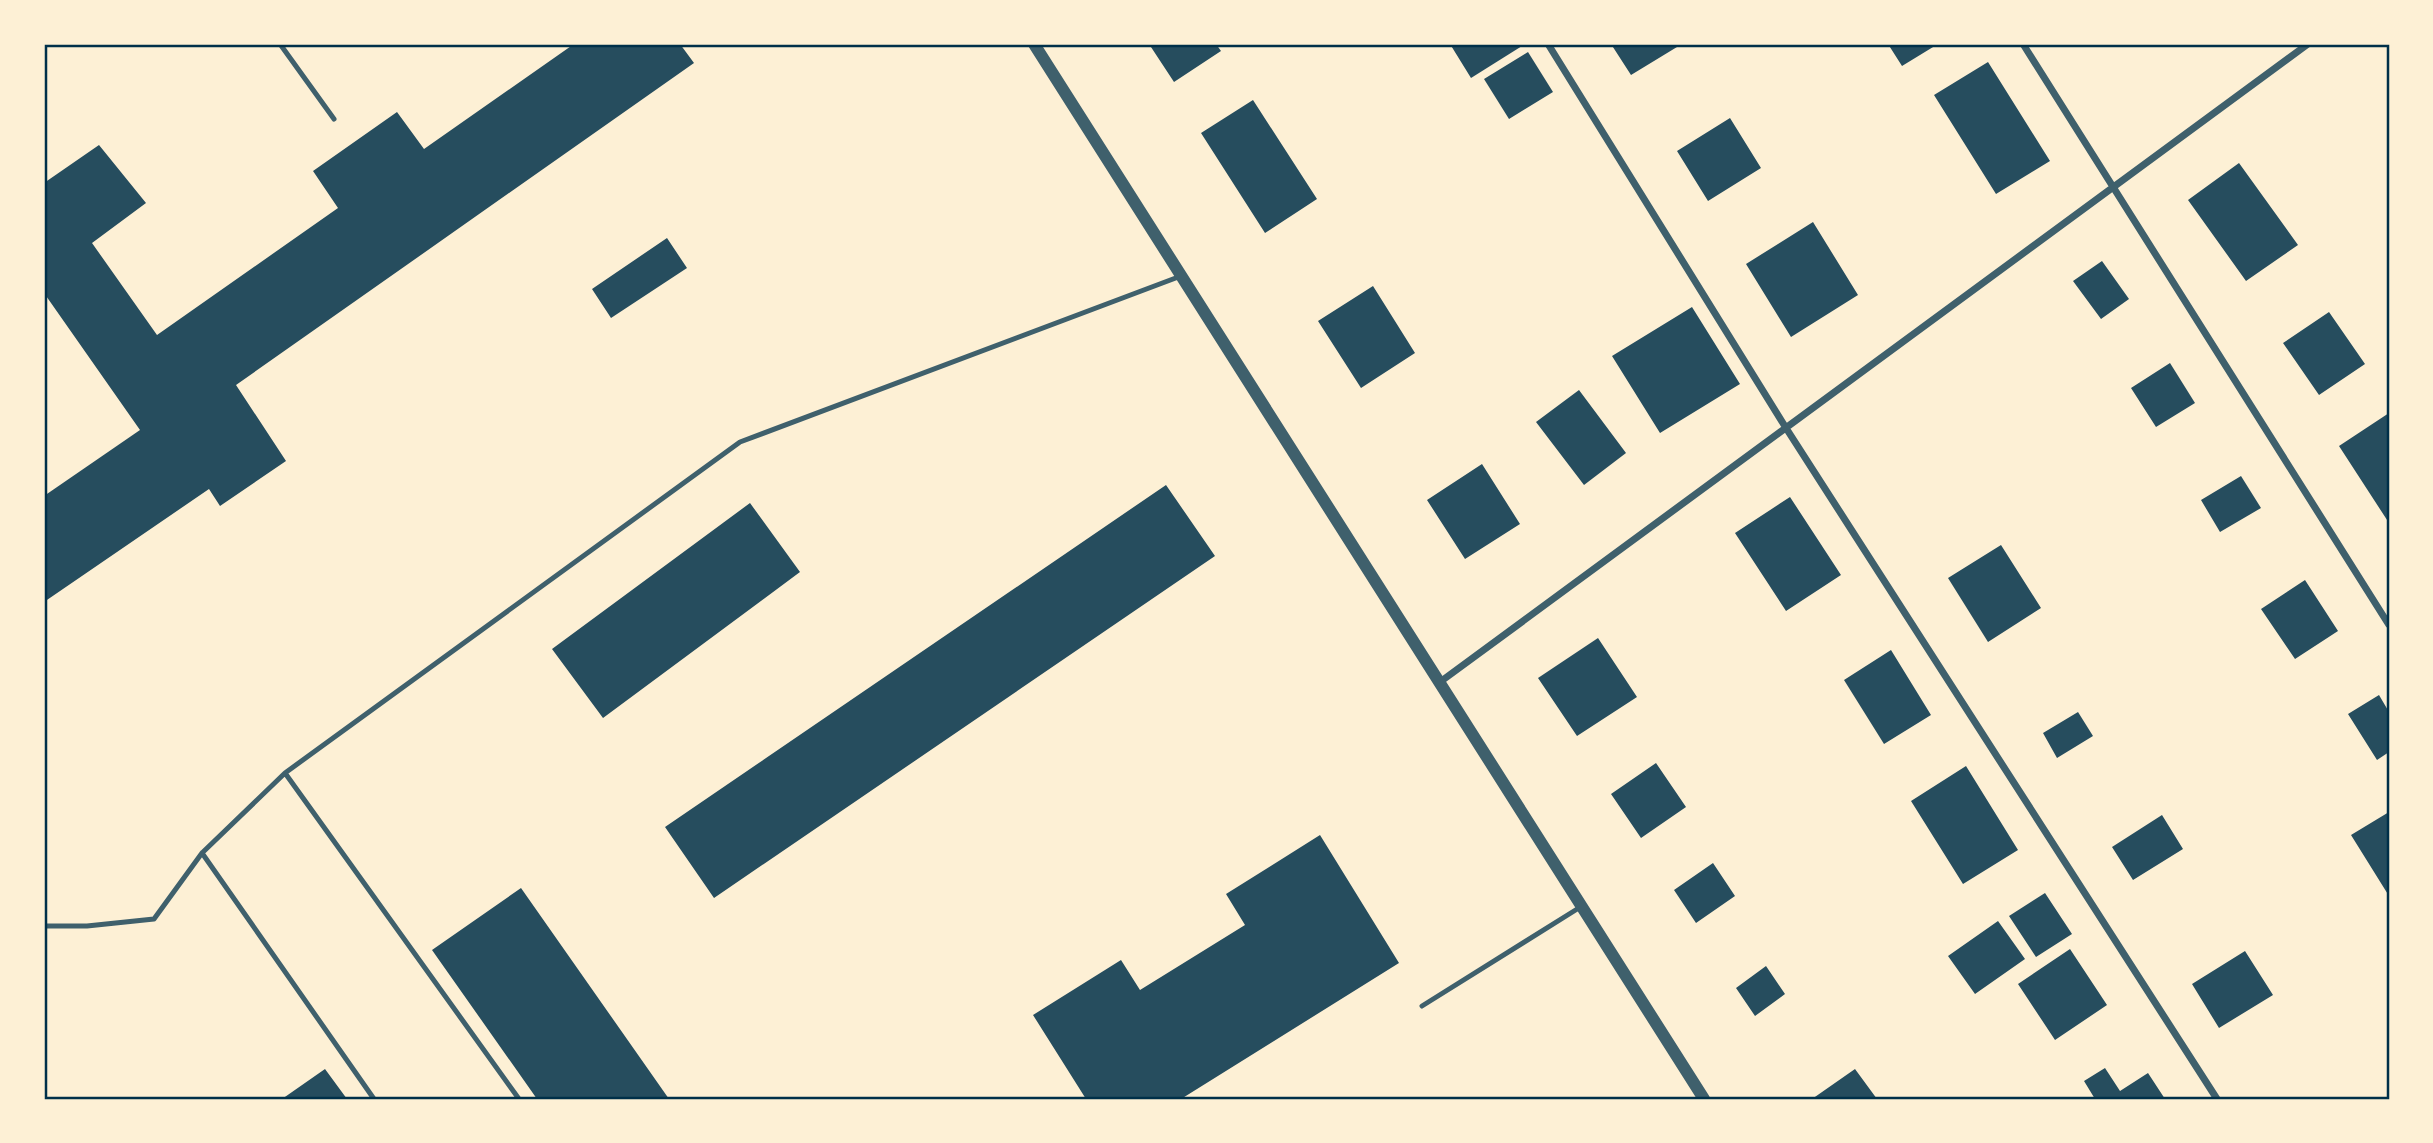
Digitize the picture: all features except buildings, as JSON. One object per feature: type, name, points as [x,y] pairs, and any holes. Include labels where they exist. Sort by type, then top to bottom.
[{"type":"street","points":[[1034,44],[1704,1099]]},
{"type":"street","points":[[1548,44],[1786,428],[2217,1099]]},
{"type":"street","points":[[2023,44],[2389,625]]},
{"type":"street","points":[[1440,682],[2308,44]]},
{"type":"lane","points":[[280,44],[334,119]]},
{"type":"lane","points":[[44,926],[87,926],[154,919],[202,853],[285,773],[740,442],[1181,276]]},
{"type":"lane","points":[[285,773],[519,1099]]},
{"type":"lane","points":[[202,853],[374,1099]]},
{"type":"lane","points":[[1422,1006],[1581,906]]}]
